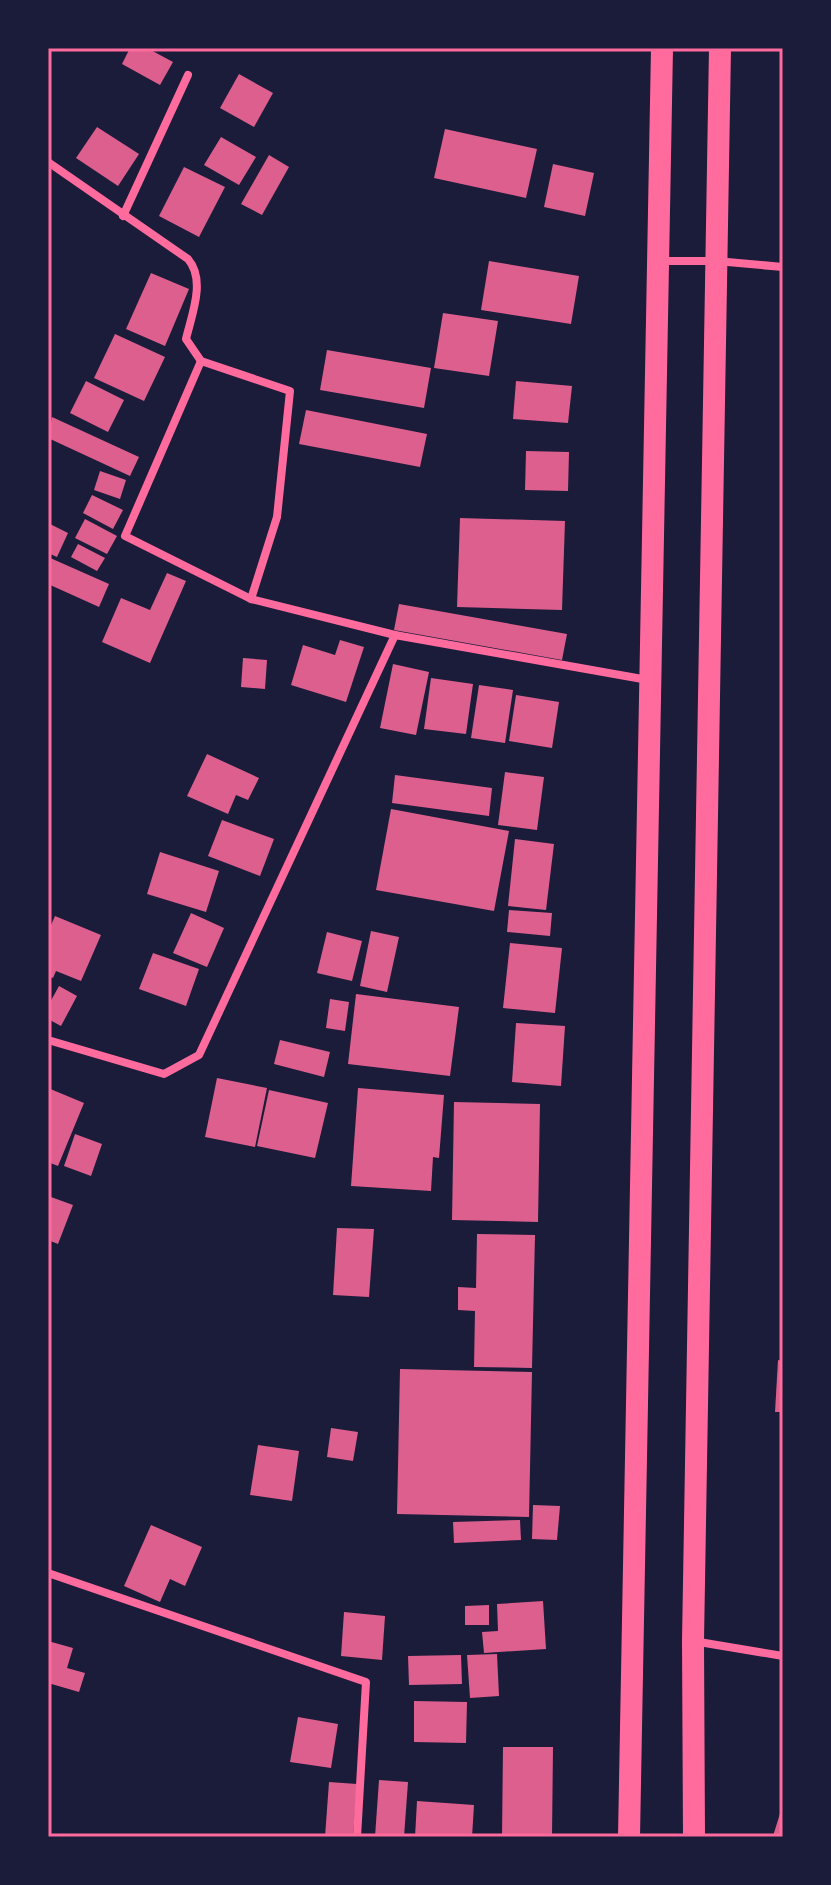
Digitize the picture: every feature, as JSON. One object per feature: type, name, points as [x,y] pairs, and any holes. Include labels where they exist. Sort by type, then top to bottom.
[{"type":"highway","points":[[629,1837],[662,48]]},
{"type":"highway","points":[[694,1837],[693,1641],[720,48]]},
{"type":"street","points":[[123,216],[188,75]]},
{"type":"street","points":[[48,162],[188,259],[196,268],[197,291],[186,339],[201,361],[290,391],[277,517],[251,599]]},
{"type":"street","points":[[656,261],[716,261],[783,267]]},
{"type":"street","points":[[201,361],[125,536],[251,599],[395,635],[648,680]]},
{"type":"street","points":[[48,1040],[164,1074],[199,1055],[395,635]]},
{"type":"street","points":[[48,1573],[366,1682],[357,1837]]},
{"type":"street","points":[[693,1641],[783,1656]]},
{"type":"building","points":[[130,48],[147,48],[173,62],[160,85],[122,64]]},
{"type":"building","points":[[239,74],[273,93],[254,127],[220,108]]},
{"type":"building","points":[[97,127],[139,154],[118,186],[76,158]]},
{"type":"building","points":[[445,129],[537,149],[526,198],[434,178]]},
{"type":"building","points":[[221,137],[256,157],[239,185],[204,165]]},
{"type":"building","points":[[269,155],[289,167],[262,215],[241,204]]},
{"type":"building","points":[[553,164],[594,173],[585,216],[544,207]]},
{"type":"building","points":[[184,167],[225,187],[199,237],[159,216]]},
{"type":"building","points":[[489,261],[579,276],[571,324],[481,310]]},
{"type":"building","points":[[151,273],[189,289],[165,346],[126,329]]},
{"type":"building","points":[[443,313],[498,321],[489,376],[434,368]]},
{"type":"building","points":[[115,334],[165,357],[144,401],[94,378]]},
{"type":"building","points":[[327,350],[431,368],[424,408],[320,390]]},
{"type":"building","points":[[86,381],[124,400],[108,432],[70,413]]},
{"type":"building","points":[[516,381],[572,386],[568,423],[513,419]]},
{"type":"building","points":[[306,410],[427,434],[420,467],[299,444]]},
{"type":"building","points":[[52,417],[139,457],[130,476],[48,438]]},
{"type":"building","points":[[526,451],[569,452],[568,491],[525,490]]},
{"type":"building","points":[[100,471],[126,480],[120,499],[94,490]]},
{"type":"building","points":[[92,495],[123,510],[113,529],[83,513]]},
{"type":"building","points":[[460,518],[565,521],[562,610],[457,607]]},
{"type":"building","points":[[85,519],[117,536],[107,554],[75,538]]},
{"type":"building","points":[[48,523],[68,533],[57,557],[48,553]]},
{"type":"building","points":[[78,544],[105,558],[97,571],[71,557]]},
{"type":"building","points":[[48,557],[109,584],[99,607],[48,584]]},
{"type":"building","points":[[167,573],[186,581],[150,663],[102,642],[121,598],[150,610]]},
{"type":"building","points":[[399,604],[567,634],[562,660],[394,630]]},
{"type":"building","points":[[340,640],[364,647],[346,702],[291,685],[303,645],[335,655]]},
{"type":"building","points":[[243,658],[267,660],[265,689],[241,687]]},
{"type":"building","points":[[393,664],[429,672],[416,735],[380,728]]},
{"type":"building","points":[[431,678],[473,684],[466,734],[424,729]]},
{"type":"building","points":[[479,685],[513,690],[505,743],[471,738]]},
{"type":"building","points":[[516,695],[559,702],[552,748],[509,741]]},
{"type":"building","points":[[207,754],[259,778],[248,800],[236,795],[228,814],[187,796]]},
{"type":"building","points":[[505,772],[544,777],[537,830],[498,825]]},
{"type":"building","points":[[395,775],[492,788],[489,816],[392,803]]},
{"type":"building","points":[[391,809],[509,831],[494,911],[376,890]]},
{"type":"building","points":[[222,820],[274,839],[260,876],[208,856]]},
{"type":"building","points":[[515,839],[554,844],[546,910],[508,906]]},
{"type":"building","points":[[160,852],[219,871],[206,912],[147,894]]},
{"type":"building","points":[[509,910],[552,913],[550,936],[507,932]]},
{"type":"building","points":[[191,913],[224,928],[207,967],[173,953]]},
{"type":"building","points":[[55,916],[101,935],[81,981],[56,971],[53,978],[48,976],[48,932]]},
{"type":"building","points":[[371,931],[399,937],[387,992],[360,986]]},
{"type":"building","points":[[327,932],[362,941],[352,981],[317,973]]},
{"type":"building","points":[[510,943],[562,948],[555,1013],[503,1008]]},
{"type":"building","points":[[153,953],[199,969],[186,1006],[139,989]]},
{"type":"building","points":[[59,986],[77,996],[61,1026],[48,1019],[48,1006]]},
{"type":"building","points":[[356,994],[459,1007],[450,1076],[348,1064]]},
{"type":"building","points":[[330,999],[349,1002],[345,1031],[326,1028]]},
{"type":"building","points":[[516,1023],[565,1026],[561,1086],[512,1082]]},
{"type":"building","points":[[280,1040],[330,1052],[324,1077],[274,1064]]},
{"type":"building","points":[[217,1078],[267,1088],[255,1147],[205,1137]]},
{"type":"building","points":[[48,1088],[84,1103],[58,1166],[48,1162]]},
{"type":"building","points":[[358,1088],[444,1095],[439,1158],[433,1157],[431,1191],[351,1186]]},
{"type":"building","points":[[269,1090],[328,1103],[315,1158],[257,1146]]},
{"type":"building","points":[[454,1102],[540,1104],[538,1222],[452,1220]]},
{"type":"building","points":[[75,1134],[102,1144],[91,1176],[64,1166]]},
{"type":"building","points":[[51,1197],[73,1205],[58,1244],[48,1240]]},
{"type":"building","points":[[337,1228],[374,1229],[369,1297],[333,1295]]},
{"type":"building","points":[[477,1234],[535,1235],[532,1368],[474,1367],[475,1311],[458,1310],[458,1287],[476,1288]]},
{"type":"building","points":[[778,1360],[783,1361],[783,1412],[775,1412]]},
{"type":"building","points":[[400,1369],[532,1372],[529,1517],[397,1514]]},
{"type":"building","points":[[331,1428],[358,1432],[353,1461],[327,1457]]},
{"type":"building","points":[[258,1445],[299,1451],[292,1501],[250,1495]]},
{"type":"building","points":[[533,1505],[560,1506],[557,1540],[532,1539]]},
{"type":"building","points":[[520,1520],[521,1540],[454,1543],[453,1522]]},
{"type":"building","points":[[151,1525],[202,1547],[185,1586],[170,1579],[160,1602],[124,1586]]},
{"type":"building","points":[[543,1601],[546,1649],[484,1653],[482,1632],[498,1631],[497,1604]]},
{"type":"building","points":[[489,1605],[489,1625],[465,1625],[465,1606]]},
{"type":"building","points":[[344,1612],[385,1616],[382,1660],[341,1656]]},
{"type":"building","points":[[48,1641],[73,1648],[67,1668],[85,1673],[79,1692],[48,1683]]},
{"type":"building","points":[[497,1654],[499,1696],[470,1698],[467,1655]]},
{"type":"building","points":[[461,1655],[462,1684],[409,1685],[408,1656]]},
{"type":"building","points":[[414,1701],[467,1702],[466,1743],[414,1742]]},
{"type":"building","points":[[298,1717],[338,1724],[331,1768],[290,1762]]},
{"type":"building","points":[[503,1747],[553,1747],[552,1837],[502,1837]]},
{"type":"building","points":[[379,1780],[408,1782],[404,1837],[375,1837]]},
{"type":"building","points":[[329,1782],[357,1784],[353,1837],[325,1837]]},
{"type":"building","points":[[417,1801],[474,1805],[472,1837],[415,1837]]},
{"type":"building","points":[[783,1804],[783,1837],[773,1836]]}]
